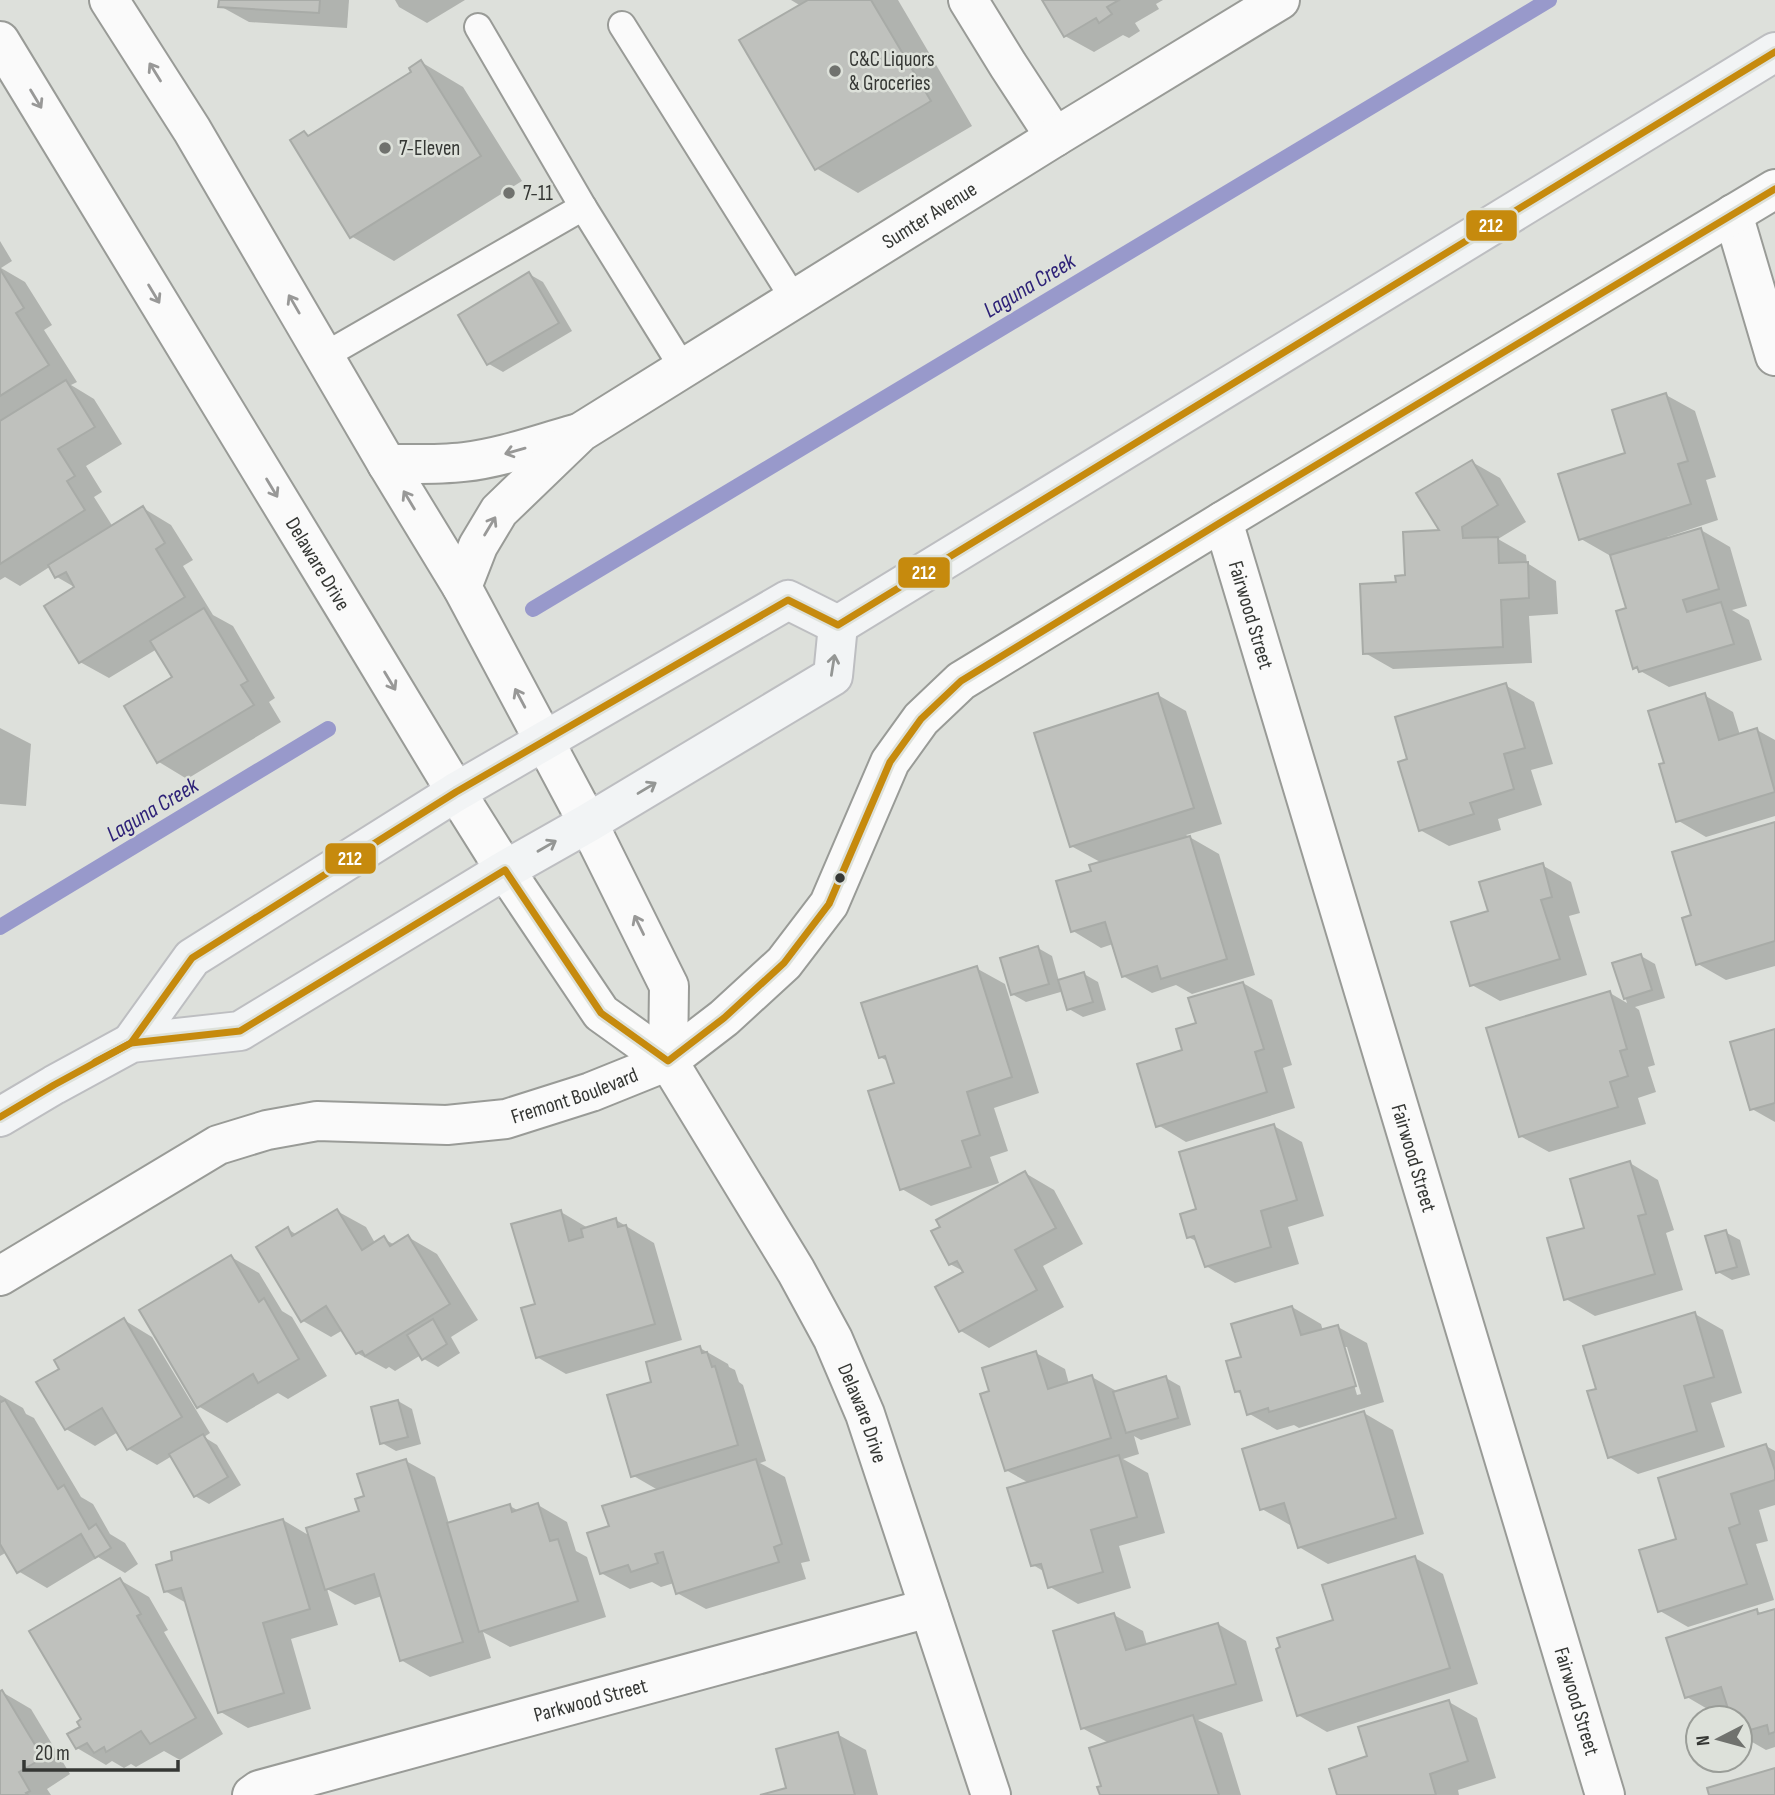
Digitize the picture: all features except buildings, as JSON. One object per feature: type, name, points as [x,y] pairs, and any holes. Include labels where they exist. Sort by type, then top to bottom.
[{"type":"main road","points":[[838,625],[1775,52]]},
{"type":"main road","points":[[131,1043],[192,958],[456,792],[788,600],[838,625]]},
{"type":"main road","points":[[0,1117],[131,1043],[240,1031],[832,676],[838,625]]},
{"type":"street","points":[[109,0],[192,130],[462,587],[588,823],[669,986],[668,1060]]},
{"type":"street","points":[[968,0],[1055,137]]},
{"type":"street","name":"Sumter Avenue","points":[[462,587],[478,547],[499,511],[581,432],[1280,0]]},
{"type":"street","name":"Delaware Drive","points":[[0,41],[505,870],[601,1013],[668,1060],[796,1271],[833,1339],[865,1414],[991,1795]]},
{"type":"street","name":"Fremont Boulevard","points":[[0,1276],[218,1145],[267,1129],[317,1121],[447,1125],[506,1119],[591,1092],[668,1060],[724,1018],[784,963],[829,904],[890,762],[920,719],[961,681],[1775,189]]},
{"type":"street","points":[[1732,214],[1775,356]]},
{"type":"street","name":"Sumter Avenue","points":[[387,464],[450,464],[477,460],[581,432]]},
{"type":"street","name":"Fairwood Street","points":[[1223,521],[1605,1795]]},
{"type":"street","name":"Parkwood Street","points":[[252,1795],[259,1790],[929,1608]]},
{"type":"lane","points":[[622,25],[794,299]]},
{"type":"lane","points":[[478,27],[583,207],[683,368]]},
{"type":"lane","points":[[324,356],[583,207]]},
{"type":"waterway","name":"Laguna Creek","points":[[533,609],[1549,0]]},
{"type":"waterway","name":"Laguna Creek","points":[[0,927],[328,729]]},
{"type":"transit line","name":"212","points":[[95,1062],[131,1043],[192,958],[456,792],[788,600],[838,625],[1775,52]]},
{"type":"transit line","name":"212","points":[[0,1117],[131,1043],[240,1031],[505,870],[601,1013],[668,1061],[724,1018],[784,963],[829,904],[890,762],[921,719],[961,681],[1775,189]]},
{"type":"place","name":"C&C Liquors & Groceries","points":[[835,71]]},
{"type":"place","name":"7-Eleven","points":[[385,148]]},
{"type":"place","name":"7-11","points":[[509,193]]}]
